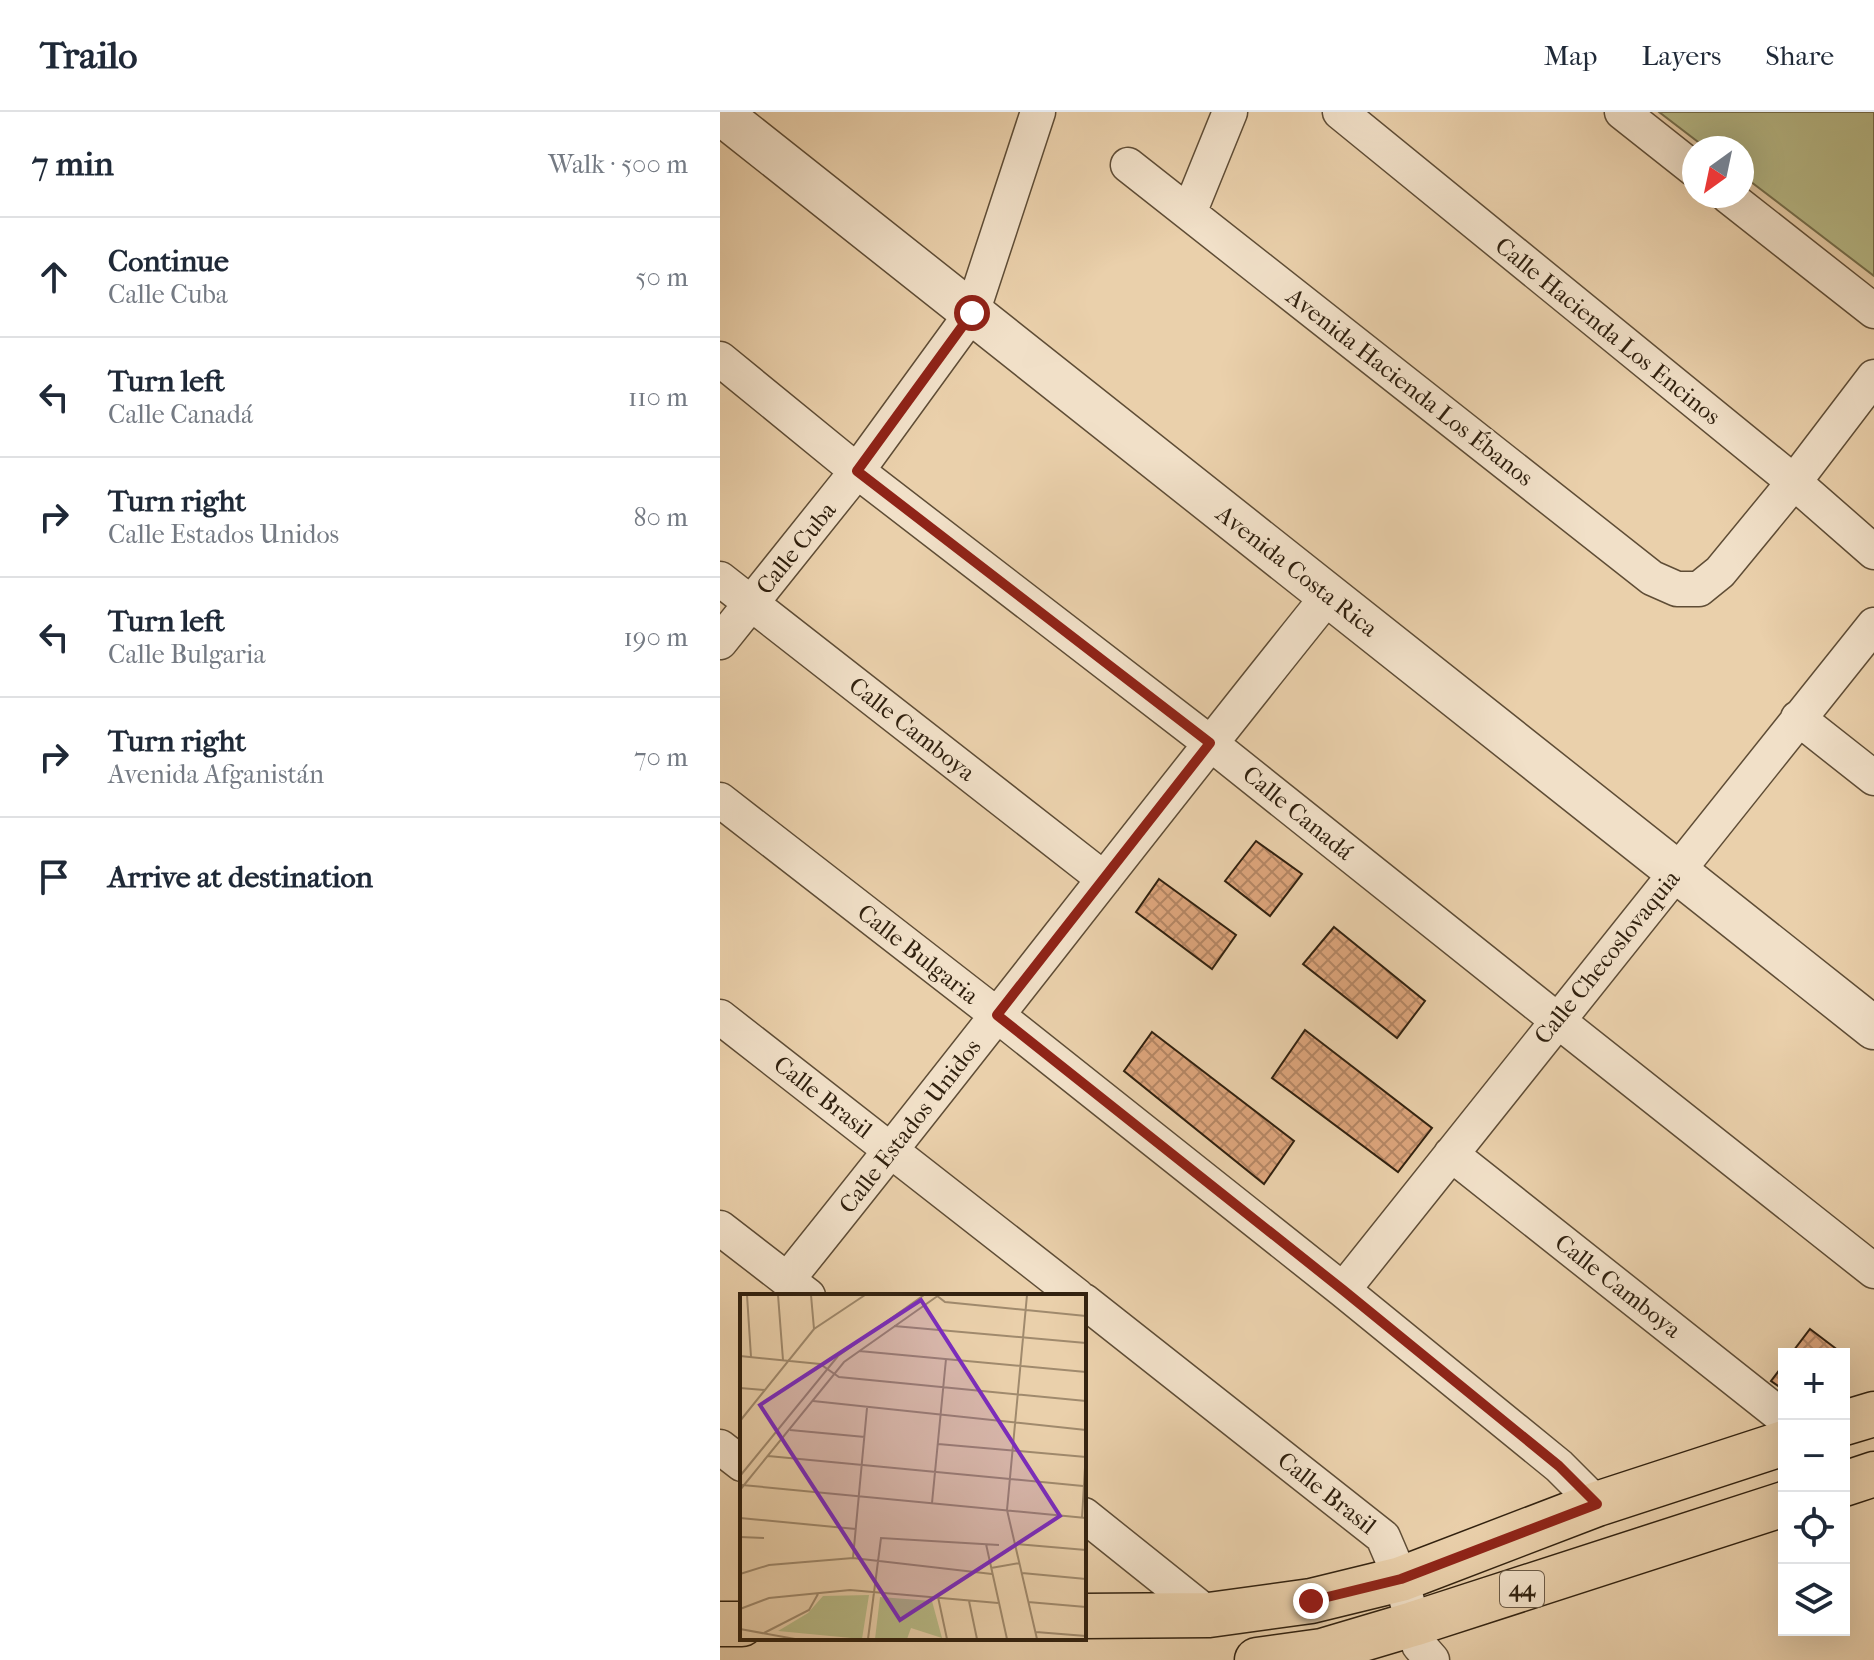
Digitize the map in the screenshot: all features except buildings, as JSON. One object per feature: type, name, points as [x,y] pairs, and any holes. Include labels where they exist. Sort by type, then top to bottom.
[{"type":"main road","points":[[1850,1421],[1874,1414]]},
{"type":"main road","name":"44","points":[[1086,1616],[1209,1615],[1311,1601],[1401,1579],[1597,1504],[1778,1445]]},
{"type":"main road","points":[[1850,1482],[1874,1474]]},
{"type":"main road","name":"44","points":[[1257,1660],[1423,1642],[1778,1506]]},
{"type":"street","points":[[1189,213],[1230,112]]},
{"type":"street","name":"Calle Hacienda Los Encinos","points":[[1340,112],[1794,482],[1874,552]]},
{"type":"street","points":[[1622,112],[1682,160]]},
{"type":"street","name":"Avenida Costa Rica","points":[[720,113],[1874,1028]]},
{"type":"street","name":"Calle Cuba","points":[[720,642],[857,471],[972,313],[1034,114]]},
{"type":"street","name":"Avenida Hacienda Los Ébanos","points":[[1128,165],[1652,578],[1677,589],[1699,589],[1720,572],[1794,482]]},
{"type":"street","points":[[1743,208],[1874,311]]},
{"type":"street","name":"Calle Canadá","points":[[720,359],[857,471],[1210,743],[1874,1271]]},
{"type":"street","points":[[1794,482],[1874,377]]},
{"type":"street","name":"Calle Camboya","points":[[720,579],[1104,879]]},
{"type":"street","name":"Calle Estados Unidos","points":[[798,1288],[892,1150],[1329,595]]},
{"type":"street","name":"Calle Checoslovaquia","points":[[1343,1290],[1874,625]]},
{"type":"street","points":[[1798,718],[1874,778]]},
{"type":"street","name":"Calle Bulgaria","points":[[720,800],[1343,1290],[1559,1466],[1597,1504]]},
{"type":"street","name":"Calle Brasil","points":[[720,1017],[1074,1294]]},
{"type":"street","name":"Calle Camboya","points":[[1451,1154],[1778,1413]]},
{"type":"street","points":[[720,1228],[798,1288]]},
{"type":"street","name":"Calle Brasil","points":[[1086,1303],[1383,1537],[1423,1642]]},
{"type":"street","points":[[720,1447],[740,1462]]},
{"type":"street","points":[[1086,1517],[1209,1615]]},
{"type":"green space","points":[[1659,112],[1874,112],[1874,276],[1754,184],[1754,136],[1690,136]]},
{"type":"route","points":[[972,313],[857,471],[1210,743],[997,1015],[1559,1466],[1597,1504],[1401,1579],[1311,1601]]}]
